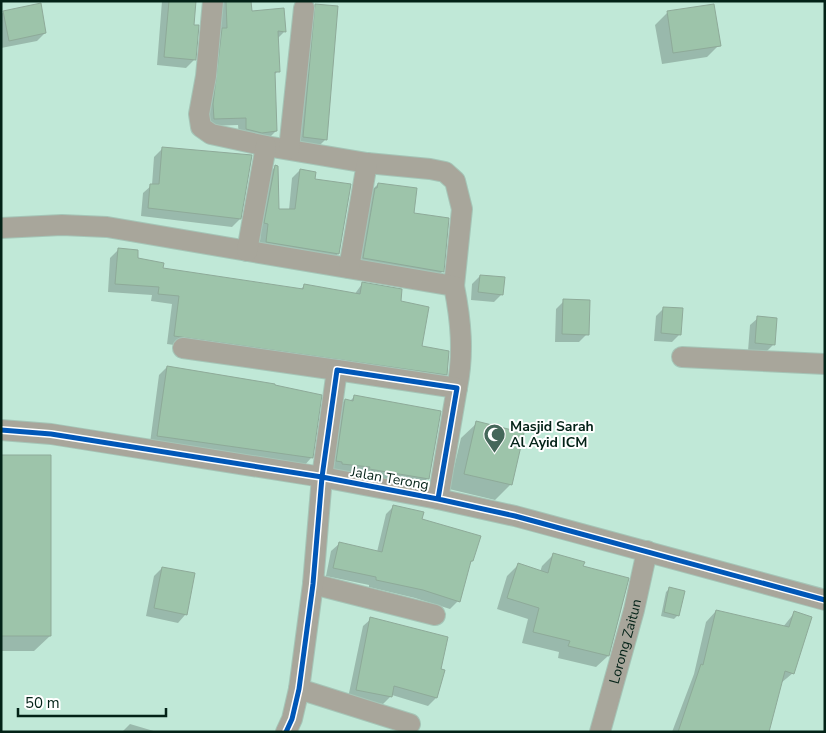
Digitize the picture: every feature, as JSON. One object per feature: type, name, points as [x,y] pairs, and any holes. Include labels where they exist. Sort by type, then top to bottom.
[{"type":"street","points":[[213,1],[206,76],[199,114],[201,127],[211,134],[266,146],[367,163],[430,168],[446,172],[455,181],[462,209],[454,286],[462,339],[462,365],[438,499]]},
{"type":"street","points":[[289,149],[304,8]]},
{"type":"street","points":[[248,251],[266,146]]},
{"type":"street","points":[[349,268],[367,163]]},
{"type":"street","points":[[1,228],[62,225],[107,227],[454,286]]},
{"type":"street","points":[[183,348],[457,388]]},
{"type":"street","points":[[682,357],[825,364]]},
{"type":"street","points":[[286,732],[292,719],[299,689],[313,584],[322,477],[337,370]]},
{"type":"street","name":"Jalan Terong","points":[[1,430],[51,434],[322,477],[438,499],[515,516],[825,600]]},
{"type":"street","name":"Lorong Zaitun","points":[[600,732],[634,610],[647,551]]},
{"type":"street","points":[[313,584],[435,615]]},
{"type":"street","points":[[299,689],[410,724]]},
{"type":"building","points":[[169,1],[196,1],[194,25],[199,25],[196,60],[164,57]]},
{"type":"building","points":[[226,1],[251,1],[252,11],[284,8],[286,32],[278,31],[280,72],[275,72],[277,131],[262,133],[246,129],[246,118],[214,119],[213,104],[222,28],[227,28]]},
{"type":"building","points":[[41,3],[46,33],[9,41],[3,11]]},
{"type":"building","points":[[315,4],[338,6],[327,140],[303,137]]},
{"type":"building","points":[[714,4],[721,46],[673,53],[667,11]]},
{"type":"building","points":[[162,147],[252,155],[241,219],[148,208],[150,184],[159,184]]},
{"type":"building","points":[[275,165],[278,166],[279,209],[295,209],[300,169],[316,172],[315,179],[351,184],[339,254],[266,242],[268,224],[264,223]]},
{"type":"building","points":[[378,183],[417,188],[414,213],[449,218],[444,272],[363,258],[375,188],[377,188]]},
{"type":"building","points":[[118,248],[138,250],[138,258],[164,263],[163,268],[303,289],[304,284],[360,294],[362,282],[402,289],[401,301],[429,307],[422,346],[449,351],[447,375],[174,336],[179,296],[158,294],[159,287],[115,284]]},
{"type":"building","points":[[480,275],[505,277],[503,295],[478,292]]},
{"type":"building","points":[[563,299],[590,300],[589,335],[562,334]]},
{"type":"building","points":[[663,307],[683,308],[681,335],[661,333]]},
{"type":"building","points":[[757,316],[777,318],[775,345],[755,343]]},
{"type":"building","points":[[167,366],[275,384],[322,395],[313,458],[157,436]]},
{"type":"building","points":[[354,395],[441,411],[429,479],[369,469],[370,467],[342,464],[342,462],[336,461],[345,399],[353,401]]},
{"type":"building","name":"Masjid Sarah Al Ayid ICM","points":[[476,421],[524,433],[512,485],[464,474]]},
{"type":"building","points":[[1,455],[51,455],[51,636],[1,636]]},
{"type":"building","points":[[393,505],[424,512],[422,519],[481,536],[473,561],[471,561],[460,602],[423,590],[376,580],[376,577],[333,568],[339,542],[382,552]]},
{"type":"building","points":[[553,553],[585,562],[583,566],[629,578],[609,656],[568,646],[570,641],[533,632],[539,608],[507,598],[518,563],[548,573]]},
{"type":"building","points":[[162,567],[195,573],[187,615],[154,608]]},
{"type":"building","points":[[669,587],[685,591],[679,616],[664,612]]},
{"type":"building","points":[[716,610],[789,627],[794,611],[812,617],[794,674],[785,671],[769,732],[678,732],[701,664],[703,665]]},
{"type":"building","points":[[370,617],[448,637],[441,669],[445,670],[437,698],[394,686],[392,697],[356,690]]},
{"type":"cycle path","points":[[286,732],[292,719],[299,689],[313,584],[322,477],[337,370],[457,388],[438,499]]},
{"type":"cycle path","points":[[1,430],[51,434],[322,477],[438,499],[515,516],[825,600]]},
{"type":"place","name":"Masjid Sarah Al Ayid ICM","points":[[494,453]]}]
